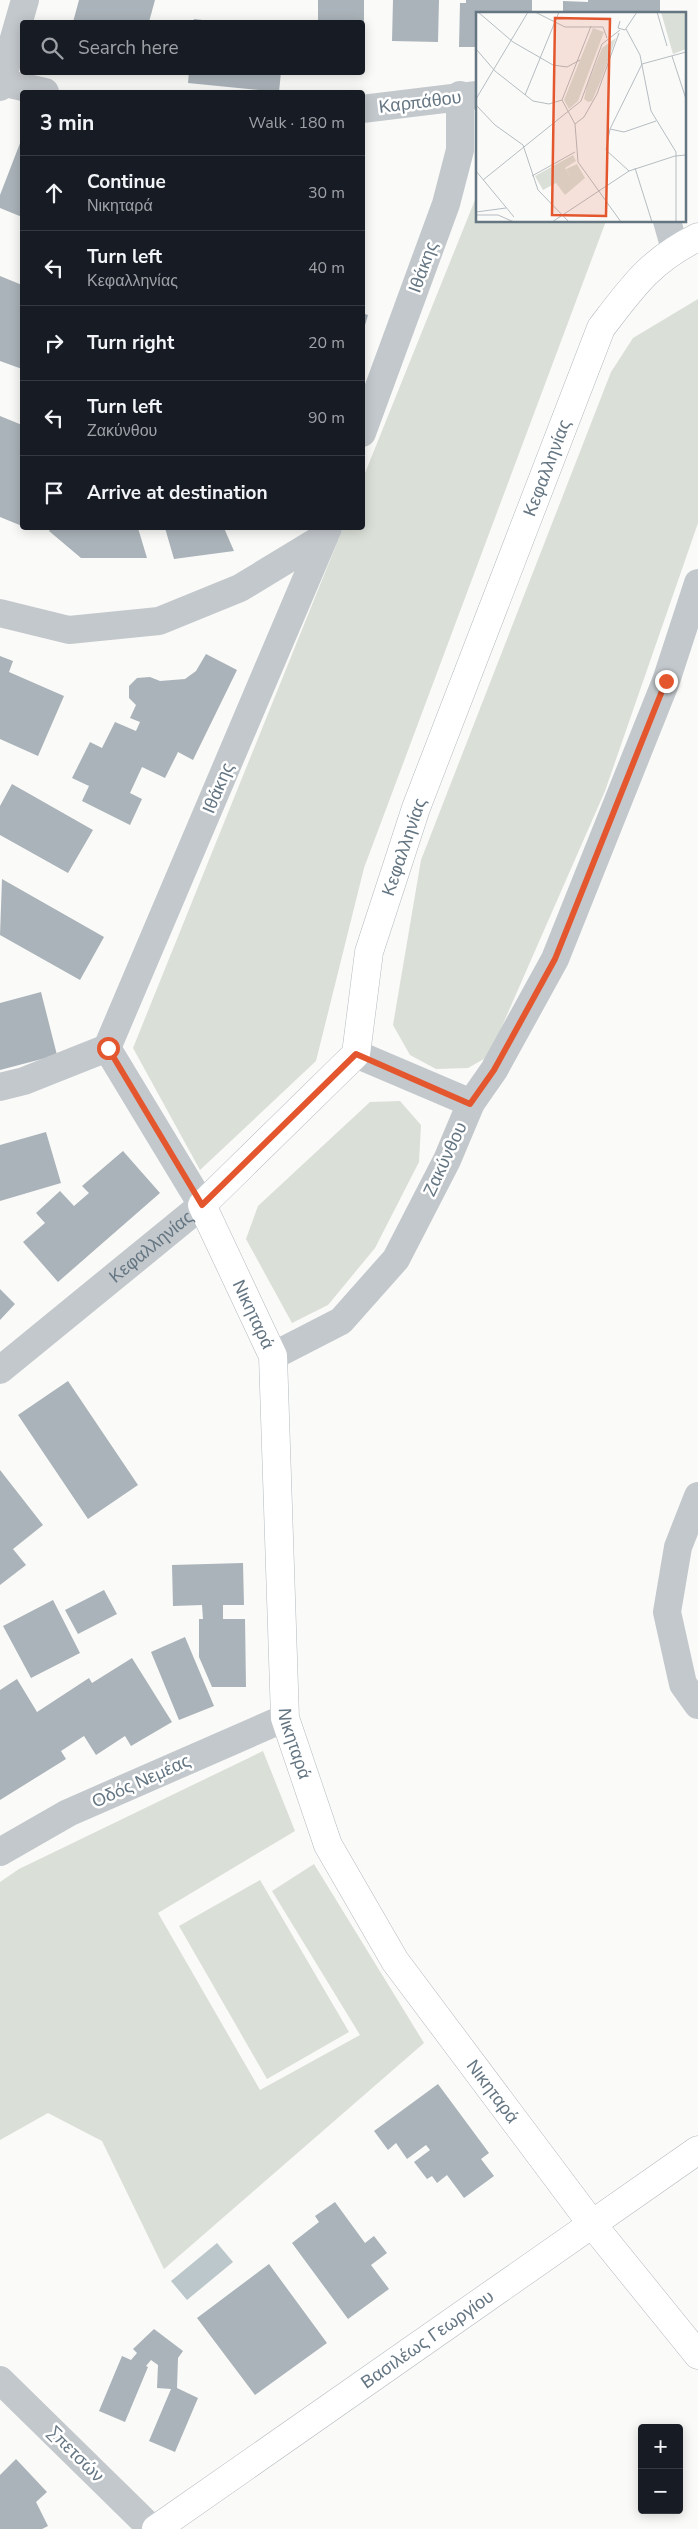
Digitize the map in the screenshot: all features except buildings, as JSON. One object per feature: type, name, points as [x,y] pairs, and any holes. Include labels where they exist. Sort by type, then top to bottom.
[{"type":"street","points":[[25,0],[1,84],[34,90]]},
{"type":"street","name":"Καρπάθου","points":[[365,109],[468,95]]},
{"type":"street","name":"Ιθάκης","points":[[365,425],[446,204],[460,150],[468,95]]},
{"type":"street","points":[[668,222],[686,243]]},
{"type":"street","name":"Κεφαλληνίας","points":[[0,1370],[202,1205],[356,1054],[369,952],[416,808],[601,328],[641,276],[686,243]]},
{"type":"street","points":[[0,613],[69,630],[159,621],[240,588],[326,532]]},
{"type":"street","name":"Ιθάκης","points":[[108,1048],[326,532]]},
{"type":"street","name":"Ζακύνθου","points":[[273,1356],[341,1321],[396,1259],[447,1160],[470,1104],[494,1070],[555,959],[666,681],[698,583]]},
{"type":"street","points":[[0,1086],[24,1081],[108,1048]]},
{"type":"street","name":"Νικηταρά","points":[[108,1048],[202,1205],[273,1356],[285,1718],[328,1845],[395,1961],[592,2224],[698,2355]]},
{"type":"street","points":[[356,1054],[470,1104]]},
{"type":"street","points":[[698,1496],[678,1547],[667,1612],[683,1684],[698,1705]]},
{"type":"street","name":"Οδóς Νεμέας","points":[[0,1852],[68,1813],[285,1718]]},
{"type":"street","name":"Βασιλέως Γεωργίου","points":[[156,2529],[698,2150]]},
{"type":"street","name":"Σπετσών","points":[[0,2380],[152,2529]]},
{"type":"shaded area","points":[[476,197],[476,222],[606,222],[364,868],[316,1061],[200,1170],[133,1048],[342,530],[365,530],[365,473]]},
{"type":"shaded area","points":[[698,299],[698,523],[605,791],[489,1056],[468,1068],[436,1069],[410,1055],[393,1025],[421,860],[611,372],[633,338]]},
{"type":"shaded area","points":[[400,1101],[421,1125],[419,1162],[375,1248],[328,1305],[292,1323],[246,1239],[258,1206],[370,1102]]},
{"type":"shaded area","points":[[263,1751],[295,1831],[158,1913],[260,2090],[360,2035],[272,1891],[314,1864],[424,2043],[164,2269],[102,2141],[48,2113],[0,2140],[0,1882],[19,1869]]},
{"type":"shaded area","points":[[260,1880],[349,2032],[267,2079],[179,1926]]},
{"type":"shaded area","points":[[217,2243],[233,2262],[187,2300],[171,2281]]},
{"type":"route","points":[[108,1048],[202,1205],[356,1054],[470,1104],[494,1070],[555,959],[666,681]]}]
